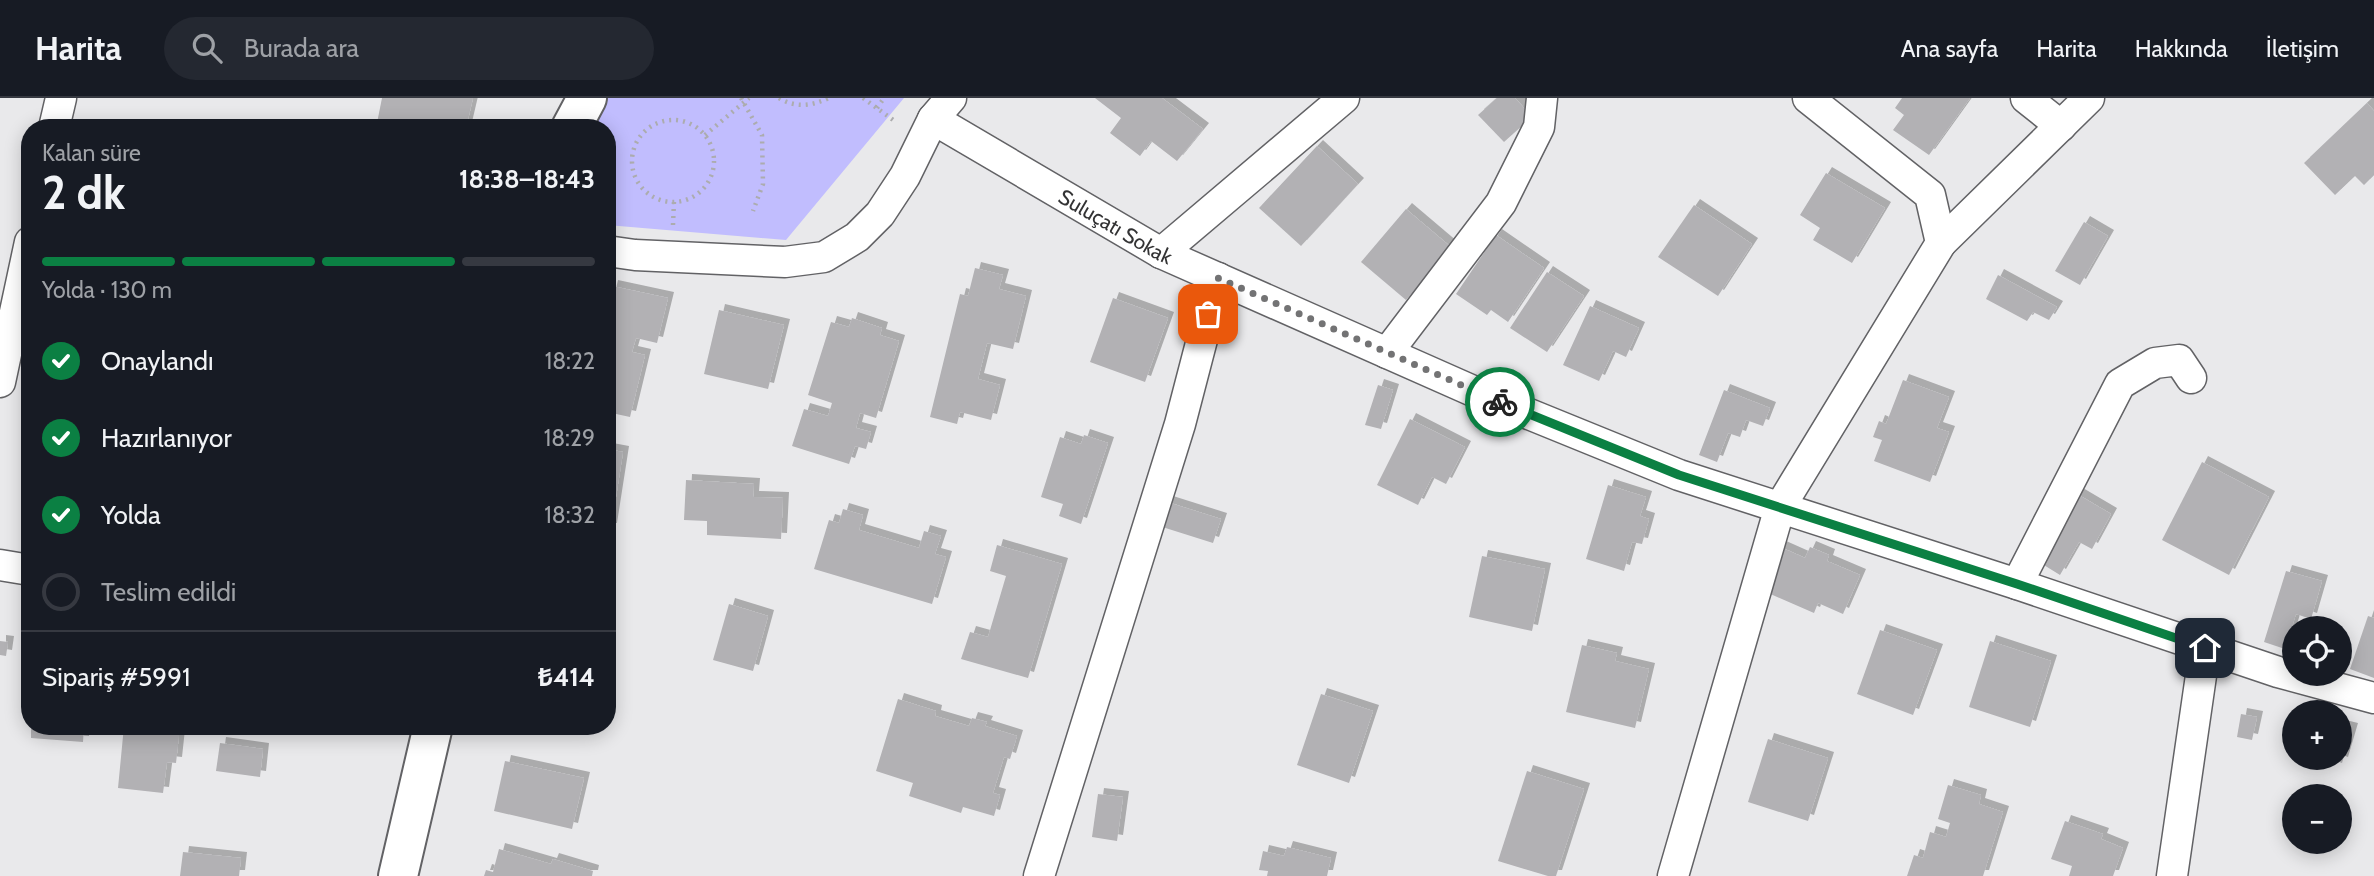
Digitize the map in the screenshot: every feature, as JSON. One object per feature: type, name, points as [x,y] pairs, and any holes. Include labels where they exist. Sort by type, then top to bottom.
[{"type":"street","points":[[56,119],[61,98]]},
{"type":"street","points":[[576,119],[587,98]]},
{"type":"street","points":[[1161,253],[1343,98]]},
{"type":"street","points":[[1387,353],[1501,203],[1539,127],[1542,98]]},
{"type":"street","points":[[1808,98],[1930,195],[1941,243]]},
{"type":"street","points":[[2026,98],[2061,126]]},
{"type":"street","points":[[1672,876],[1780,507],[1941,243],[2089,98]]},
{"type":"street","points":[[616,252],[785,261],[824,257],[857,237],[880,214],[905,176],[942,108]]},
{"type":"street","name":"Suluçatı Sokak","points":[[942,108],[1161,253],[1482,395],[1679,475],[2017,584],[2278,673],[2374,698]]},
{"type":"street","points":[[1039,876],[1180,424],[1218,278]]},
{"type":"street","points":[[0,382],[21,316]]},
{"type":"street","points":[[2017,584],[2120,384],[2155,363],[2179,360],[2191,379]]},
{"type":"street","points":[[0,565],[21,568]]},
{"type":"street","points":[[2172,876],[2205,648]]},
{"type":"street","points":[[398,876],[431,735]]},
{"type":"path","points":[[705,135],[742,101],[749,98]]},
{"type":"path","points":[[779,98],[801,105],[829,98]]},
{"type":"path","points":[[877,108],[884,98]]},
{"type":"path","points":[[742,101],[762,135],[763,184],[752,211]]},
{"type":"path","points":[[670,120],[684,121],[705,135],[712,147],[712,175],[705,187],[695,196],[668,202],[643,190],[632,165],[633,152],[646,130],[670,120]]},
{"type":"shaded area","points":[[607,98],[904,98],[786,240],[616,226],[616,119],[597,119]]},
{"type":"building","points":[[382,98],[473,98],[468,119],[378,119]]},
{"type":"building","points":[[1095,98],[1162,98],[1203,129],[1177,161],[1151,141],[1140,156],[1110,133],[1121,118]]},
{"type":"building","points":[[1497,98],[1515,98],[1532,117],[1504,142],[1478,115]]},
{"type":"building","points":[[1902,98],[1970,98],[1929,155],[1893,130],[1904,115],[1895,108]]},
{"type":"building","points":[[2367,103],[2374,111],[2374,175],[2364,185],[2355,176],[2335,195],[2304,163]]},
{"type":"building","points":[[1317,146],[1358,184],[1301,246],[1259,208]]},
{"type":"building","points":[[1826,173],[1885,208],[1852,263],[1813,240],[1820,228],[1800,215]]},
{"type":"building","points":[[1694,205],[1752,244],[1718,296],[1658,257]]},
{"type":"building","points":[[1406,209],[1452,248],[1406,300],[1361,262]]},
{"type":"building","points":[[2084,222],[2108,236],[2080,285],[2055,271]]},
{"type":"building","points":[[1496,235],[1544,268],[1508,322],[1491,310],[1487,315],[1456,294]]},
{"type":"building","points":[[975,268],[1003,275],[999,289],[1026,296],[1013,349],[987,343],[978,379],[1000,385],[991,420],[960,412],[957,424],[930,417],[960,294],[968,296]]},
{"type":"building","points":[[1547,272],[1584,296],[1547,352],[1510,328]]},
{"type":"building","points":[[1998,275],[2057,307],[2049,320],[2033,312],[2027,321],[1986,299]]},
{"type":"building","points":[[616,287],[668,298],[657,343],[636,338],[632,352],[645,355],[630,417],[616,414]]},
{"type":"building","points":[[1113,298],[1168,318],[1145,382],[1090,362]]},
{"type":"building","points":[[1590,306],[1639,328],[1626,357],[1613,351],[1599,381],[1563,365]]},
{"type":"building","points":[[719,310],[784,325],[768,389],[704,374]]},
{"type":"building","points":[[852,318],[882,328],[880,335],[899,341],[876,418],[860,413],[856,428],[871,432],[866,449],[855,446],[849,464],[792,446],[804,409],[828,416],[832,403],[808,395],[831,322],[849,327]]},
{"type":"building","points":[[1903,380],[1949,397],[1937,428],[1949,432],[1930,482],[1874,461],[1882,440],[1873,437],[1879,421],[1886,424]]},
{"type":"building","points":[[1378,385],[1393,390],[1381,429],[1365,425]]},
{"type":"building","points":[[1724,390],[1770,408],[1763,426],[1746,420],[1740,437],[1728,433],[1717,462],[1699,455]]},
{"type":"building","points":[[1410,419],[1465,447],[1446,484],[1432,477],[1418,505],[1377,485]]},
{"type":"building","points":[[1084,435],[1108,443],[1081,524],[1059,516],[1063,504],[1041,497],[1060,437],[1081,444]]},
{"type":"building","points":[[616,451],[623,452],[616,497]]},
{"type":"building","points":[[2202,462],[2269,497],[2229,575],[2162,540]]},
{"type":"building","points":[[686,480],[754,484],[753,497],[783,498],[781,539],[707,535],[707,521],[684,520]]},
{"type":"building","points":[[1608,485],[1646,497],[1640,516],[1649,519],[1642,544],[1632,542],[1624,571],[1586,559]]},
{"type":"building","points":[[2077,494],[2111,514],[2092,549],[2079,542],[2060,575],[2039,562]]},
{"type":"building","points":[[1164,501],[1221,519],[1213,543],[1156,525]]},
{"type":"building","points":[[843,509],[863,515],[859,530],[919,548],[924,531],[941,536],[935,554],[946,557],[932,604],[814,569],[829,520],[839,523]]},
{"type":"building","points":[[997,545],[1062,564],[1028,678],[961,659],[970,632],[988,637],[1006,576],[990,571]]},
{"type":"building","points":[[1778,546],[1805,558],[1810,547],[1829,555],[1827,561],[1860,575],[1843,614],[1818,603],[1814,613],[1759,589]]},
{"type":"building","points":[[1482,556],[1545,569],[1532,631],[1469,617]]},
{"type":"building","points":[[2286,571],[2322,581],[2312,616],[2282,616],[2282,648],[2264,642]]},
{"type":"building","points":[[729,604],[768,616],[753,671],[713,660]]},
{"type":"building","points":[[2368,616],[2374,618],[2374,678],[2352,670]]},
{"type":"building","points":[[1880,630],[1937,650],[1913,715],[1857,694]]},
{"type":"building","points":[[0,641],[8,642],[6,656],[0,655]]},
{"type":"building","points":[[1990,641],[2051,661],[2030,727],[1969,707]]},
{"type":"building","points":[[1582,645],[1617,653],[1615,661],[1649,669],[1635,728],[1566,712]]},
{"type":"building","points":[[1321,694],[1373,711],[1349,783],[1297,765]]},
{"type":"building","points":[[898,699],[936,711],[935,716],[969,726],[972,718],[987,722],[985,726],[1017,736],[1010,759],[1004,757],[993,793],[1000,795],[994,816],[963,807],[961,813],[909,796],[913,783],[876,771]]},
{"type":"building","points":[[2241,714],[2257,717],[2252,740],[2237,737]]},
{"type":"building","points":[[31,735],[83,735],[83,742],[31,738]]},
{"type":"building","points":[[123,735],[179,735],[176,763],[167,762],[163,793],[118,788]]},
{"type":"building","points":[[1768,739],[1828,758],[1808,821],[1748,802]]},
{"type":"building","points":[[220,743],[263,749],[260,777],[216,771]]},
{"type":"building","points":[[505,761],[584,778],[572,829],[494,811]]},
{"type":"building","points":[[1527,771],[1584,789],[1556,876],[1498,861]]},
{"type":"building","points":[[1948,785],[1981,795],[1979,804],[2003,812],[1983,876],[1907,876],[1914,855],[1923,858],[1930,832],[1946,837],[1950,823],[1938,819]]},
{"type":"building","points":[[1098,794],[1123,797],[1117,841],[1092,837]]},
{"type":"building","points":[[2065,821],[2103,834],[2101,839],[2123,848],[2113,876],[2069,876],[2072,866],[2051,859]]},
{"type":"building","points":[[1287,847],[1331,858],[1327,876],[1267,876],[1268,871],[1259,870],[1263,851],[1284,856]]},
{"type":"building","points":[[499,849],[551,864],[553,859],[593,871],[592,876],[484,876],[486,870],[493,872]]},
{"type":"building","points":[[183,852],[241,858],[239,876],[180,876]]},
{"type":"way so far","points":[[1208,314],[1218,278],[1500,402]]},
{"type":"route","points":[[1500,402],[1679,475],[2205,648]]}]
